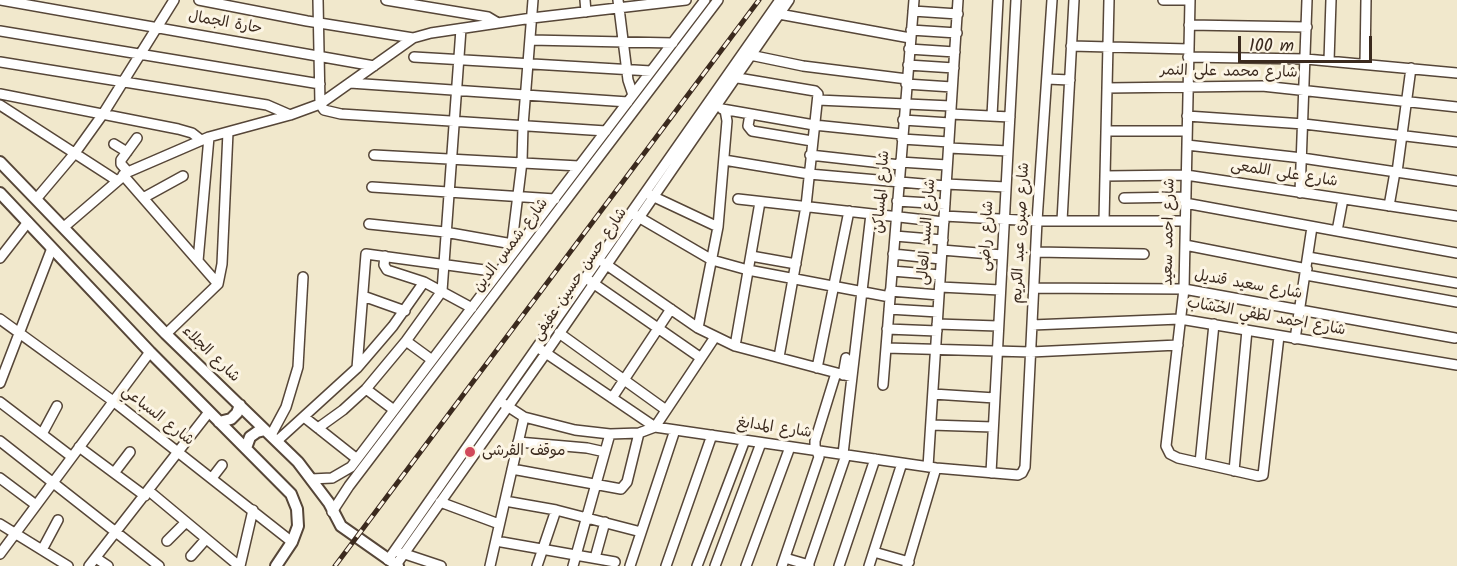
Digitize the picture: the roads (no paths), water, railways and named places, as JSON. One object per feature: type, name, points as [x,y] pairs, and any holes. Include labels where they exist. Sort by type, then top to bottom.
[{"type":"main road","name":"شارع الجلاء","points":[[0,162],[166,334],[271,435],[311,479],[341,526],[396,559]]},
{"type":"main road","points":[[1,196],[150,352],[286,487],[295,501],[298,526],[292,542],[276,566]]},
{"type":"main road","points":[[219,422],[231,419],[237,413],[240,405]]},
{"type":"main road","points":[[246,448],[250,437],[257,432],[271,435]]},
{"type":"street","name":"حارة الجمال","points":[[0,0],[374,66]]},
{"type":"street","points":[[37,198],[75,153],[103,114],[174,0]]},
{"type":"street","points":[[199,0],[413,38]]},
{"type":"street","points":[[318,0],[320,104],[331,114],[606,130]]},
{"type":"street","points":[[386,0],[488,17],[498,23]]},
{"type":"street","points":[[516,244],[533,0]]},
{"type":"street","points":[[585,0],[586,12]]},
{"type":"street","points":[[64,226],[122,175],[205,139],[320,104],[413,38],[431,33],[586,12],[618,4],[679,0]]},
{"type":"street","name":"شارع شمس الدين","points":[[311,479],[325,480],[339,476],[348,470],[499,272],[516,244],[555,198],[705,0]]},
{"type":"street","name":"شارع شمس الدين","points":[[332,512],[349,486],[718,0]]},
{"type":"street","name":"شارع حسن حسين عفيفى","points":[[396,559],[440,502],[504,404],[537,347],[603,262],[731,77],[780,0]]},
{"type":"street","name":"شارع حسن حسين عفيفى","points":[[649,195],[714,108],[731,77],[750,55],[789,0]]},
{"type":"street","name":"شارع المساكن","points":[[883,386],[914,0]]},
{"type":"street","name":"شارع السد العالى","points":[[908,564],[932,467],[931,425],[958,0]]},
{"type":"street","points":[[992,116],[998,0]]},
{"type":"street","name":"شارع راضى","points":[[991,473],[1016,0]]},
{"type":"street","name":"شارع صبرى عبد الكريم","points":[[1025,467],[1037,221],[1052,0]]},
{"type":"street","points":[[1062,221],[1074,0]]},
{"type":"street","points":[[1104,221],[1109,0]]},
{"type":"street","points":[[1163,0],[1190,0]]},
{"type":"street","name":"شارع احمد سعيد","points":[[1190,0],[1184,289],[1166,446],[1170,454],[1200,463]]},
{"type":"street","points":[[1300,193],[1307,0]]},
{"type":"street","points":[[1329,61],[1331,0]]},
{"type":"street","points":[[1365,64],[1366,0]]},
{"type":"street","points":[[350,83],[525,95],[631,98],[618,4]]},
{"type":"street","points":[[912,11],[958,14]]},
{"type":"street","points":[[779,14],[910,34],[957,33]]},
{"type":"street","points":[[1189,25],[1307,27]]},
{"type":"street","points":[[318,428],[366,389],[406,341],[442,291],[461,29]]},
{"type":"street","points":[[0,30],[320,84]]},
{"type":"street","points":[[530,40],[673,43]]},
{"type":"street","points":[[1071,46],[1306,59],[1457,73]]},
{"type":"street","points":[[909,49],[955,52]]},
{"type":"street","points":[[750,55],[803,66],[952,87]]},
{"type":"street","points":[[414,57],[651,71]]},
{"type":"street","points":[[0,62],[267,105],[290,115]]},
{"type":"street","points":[[908,65],[954,68]]},
{"type":"street","points":[[1389,206],[1402,136],[1411,68]]},
{"type":"street","points":[[731,77],[817,95],[905,103],[951,114]]},
{"type":"street","points":[[1047,79],[1070,80]]},
{"type":"street","name":"شارع محمد على النمر","points":[[1107,88],[1262,86],[1457,107]]},
{"type":"street","points":[[0,94],[178,129],[205,139]]},
{"type":"street","points":[[779,357],[806,206],[817,95]]},
{"type":"street","points":[[0,105],[75,153],[122,175],[218,284]]},
{"type":"street","points":[[714,108],[949,145],[1008,151]]},
{"type":"street","points":[[698,328],[718,227],[728,121],[725,110]]},
{"type":"street","points":[[750,114],[748,126],[752,131],[812,141]]},
{"type":"street","points":[[903,120],[951,114],[1010,117]]},
{"type":"street","points":[[1187,116],[1304,124],[1457,142]]},
{"type":"street","points":[[1106,131],[1187,131]]},
{"type":"street","points":[[166,334],[218,284],[222,269],[228,132]]},
{"type":"street","points":[[122,175],[121,163],[137,138]]},
{"type":"street","points":[[198,261],[205,139]]},
{"type":"street","points":[[114,144],[127,152]]},
{"type":"street","points":[[1186,145],[1302,158],[1457,181]]},
{"type":"street","points":[[374,155],[579,166]]},
{"type":"street","points":[[810,155],[947,165]]},
{"type":"street","points":[[724,160],[809,174],[899,183],[1006,188]]},
{"type":"street","name":"شارع على اللمعى","points":[[1105,176],[1186,175],[1457,216]]},
{"type":"street","points":[[143,198],[183,176]]},
{"type":"street","points":[[372,187],[555,198]]},
{"type":"street","points":[[649,195],[718,227]]},
{"type":"street","points":[[1124,198],[1186,200],[1312,227],[1457,253]]},
{"type":"street","points":[[738,199],[871,214],[944,219],[1185,221]]},
{"type":"street","points":[[1337,231],[1343,199]]},
{"type":"street","points":[[897,201],[945,204]]},
{"type":"street","points":[[735,346],[760,202]]},
{"type":"street","points":[[817,368],[849,211]]},
{"type":"street","points":[[846,358],[844,375],[845,455],[808,565],[784,562],[819,457],[815,441],[844,375],[862,291],[871,214]]},
{"type":"street","points":[[635,215],[712,260],[748,270],[890,294],[1000,290]]},
{"type":"street","points":[[0,258],[28,222]]},
{"type":"street","points":[[369,224],[445,232],[530,248]]},
{"type":"street","points":[[1295,339],[1312,227]]},
{"type":"street","points":[[895,236],[942,250]]},
{"type":"street","points":[[1185,245],[1457,302]]},
{"type":"street","points":[[0,383],[2,371],[52,248]]},
{"type":"street","points":[[893,254],[942,250],[1002,255]]},
{"type":"street","points":[[1036,252],[1144,254]]},
{"type":"street","points":[[357,368],[366,254],[499,272]]},
{"type":"street","points":[[385,256],[384,265],[387,270],[424,282],[472,308]]},
{"type":"street","points":[[751,256],[796,264]]},
{"type":"street","points":[[1308,257],[1457,283]]},
{"type":"street","points":[[603,262],[698,328],[715,337],[735,346],[844,375]]},
{"type":"street","points":[[892,271],[940,275]]},
{"type":"street","points":[[271,435],[291,396],[298,367],[303,277]]},
{"type":"street","points":[[589,281],[700,358]]},
{"type":"street","name":"شارع حسن حسين عفيفى","points":[[396,559],[504,404],[546,353],[589,281]]},
{"type":"street","points":[[271,435],[304,417],[357,368],[405,311],[424,282]]},
{"type":"street","name":"شارع سعيد قنديل","points":[[1034,288],[1184,289],[1455,338]]},
{"type":"street","points":[[363,296],[405,311]]},
{"type":"street","points":[[612,398],[671,309]]},
{"type":"street","points":[[889,309],[938,312]]},
{"type":"street","name":"شارع احمد لطفي الخشاب","points":[[1032,325],[1180,318],[1457,365]]},
{"type":"street","name":"شارع السباعي","points":[[0,319],[113,401],[292,542]]},
{"type":"street","points":[[1214,324],[1200,463],[1260,476],[1264,472],[1280,336]]},
{"type":"street","points":[[887,329],[998,326]]},
{"type":"street","points":[[1234,471],[1247,330]]},
{"type":"street","points":[[559,333],[666,410]]},
{"type":"street","points":[[504,404],[524,417],[575,430],[610,434],[639,433],[655,427],[715,337]]},
{"type":"street","points":[[406,341],[432,360]]},
{"type":"street","points":[[886,348],[1031,352],[1178,345]]},
{"type":"street","name":"شارع المدابغ","points":[[537,347],[655,427],[932,467],[1018,475],[1024,472],[1025,467]]},
{"type":"street","points":[[0,554],[150,352]]},
{"type":"street","points":[[366,389],[394,410]]},
{"type":"street","points":[[933,394],[995,398]]},
{"type":"street","points":[[0,402],[72,457]]},
{"type":"street","points":[[42,434],[57,406]]},
{"type":"street","points":[[89,566],[209,412]]},
{"type":"street","points":[[304,417],[357,459]]},
{"type":"street","points":[[490,566],[524,417]]},
{"type":"street","points":[[931,425],[993,427]]},
{"type":"street","points":[[630,566],[675,430]]},
{"type":"street","points":[[512,469],[618,489],[625,486],[627,482],[639,433]]},
{"type":"street","points":[[573,566],[610,434]]},
{"type":"street","points":[[666,566],[712,435]]},
{"type":"street","points":[[697,566],[745,440]]},
{"type":"street","points":[[0,441],[159,566]]},
{"type":"street","points":[[518,442],[587,448],[606,452]]},
{"type":"street","points":[[715,566],[761,442]]},
{"type":"street","points":[[79,447],[186,522],[239,566],[253,510]]},
{"type":"street","points":[[746,566],[790,447]]},
{"type":"street","points":[[114,473],[130,452]]},
{"type":"street","points":[[840,566],[875,459]]},
{"type":"street","points":[[869,566],[902,463]]},
{"type":"street","points":[[212,478],[222,465]]},
{"type":"street","points":[[0,478],[36,505]]},
{"type":"street","points":[[505,501],[556,510],[641,532]]},
{"type":"street","points":[[440,502],[500,524]]},
{"type":"street","points":[[537,566],[556,510]]},
{"type":"street","points":[[42,550],[58,520]]},
{"type":"street","points":[[167,541],[186,522]]},
{"type":"street","points":[[595,558],[605,522]]},
{"type":"street","points":[[0,524],[68,566]]},
{"type":"street","points":[[191,556],[206,539]]},
{"type":"street","points":[[496,541],[615,562]]},
{"type":"street","points":[[874,552],[908,564]]},
{"type":"street","points":[[96,558],[108,566]]},
{"type":"street","points":[[396,559],[441,566]]},
{"type":"railway","points":[[335,566],[759,0]]},
{"type":"place","name":"موقف القرشى","points":[[470,452]]}]
